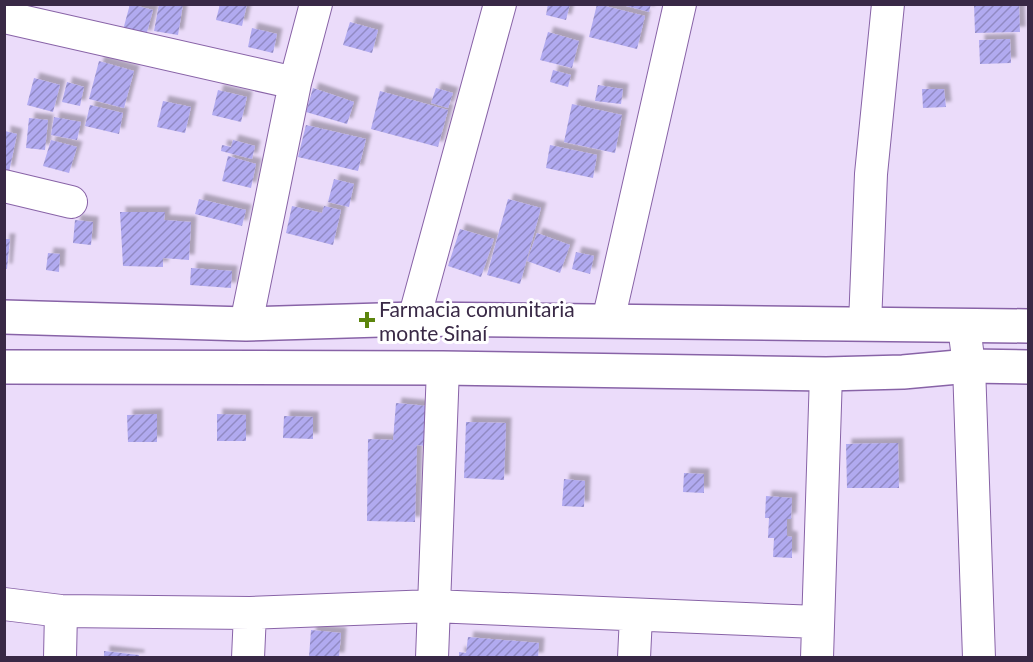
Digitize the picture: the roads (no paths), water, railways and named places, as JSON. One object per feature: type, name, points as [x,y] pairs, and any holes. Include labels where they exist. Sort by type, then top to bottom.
[{"type":"street","points":[[246,324],[295,83],[316,4]]},
{"type":"street","points":[[414,319],[500,4]]},
{"type":"street","points":[[608,321],[680,4]]},
{"type":"street","points":[[865,324],[871,174],[888,4]]},
{"type":"street","points":[[4,17],[295,83]]},
{"type":"street","points":[[4,186],[71,202]]},
{"type":"street","points":[[4,317],[246,324],[414,319],[1029,326]]},
{"type":"street","points":[[964,326],[969,366],[980,657]]},
{"type":"street","points":[[4,367],[443,368],[826,374],[903,372],[969,366],[1029,367]]},
{"type":"street","points":[[432,657],[443,368]]},
{"type":"street","points":[[817,657],[826,374]]},
{"type":"street","points":[[4,604],[61,611],[250,613],[433,606],[817,622]]},
{"type":"street","points":[[60,657],[61,611]]},
{"type":"street","points":[[248,657],[250,613]]},
{"type":"street","points":[[634,657],[636,616]]},
{"type":"place","name":"Farmacia comunitaria monte Sinaí","points":[[367,320]]}]
